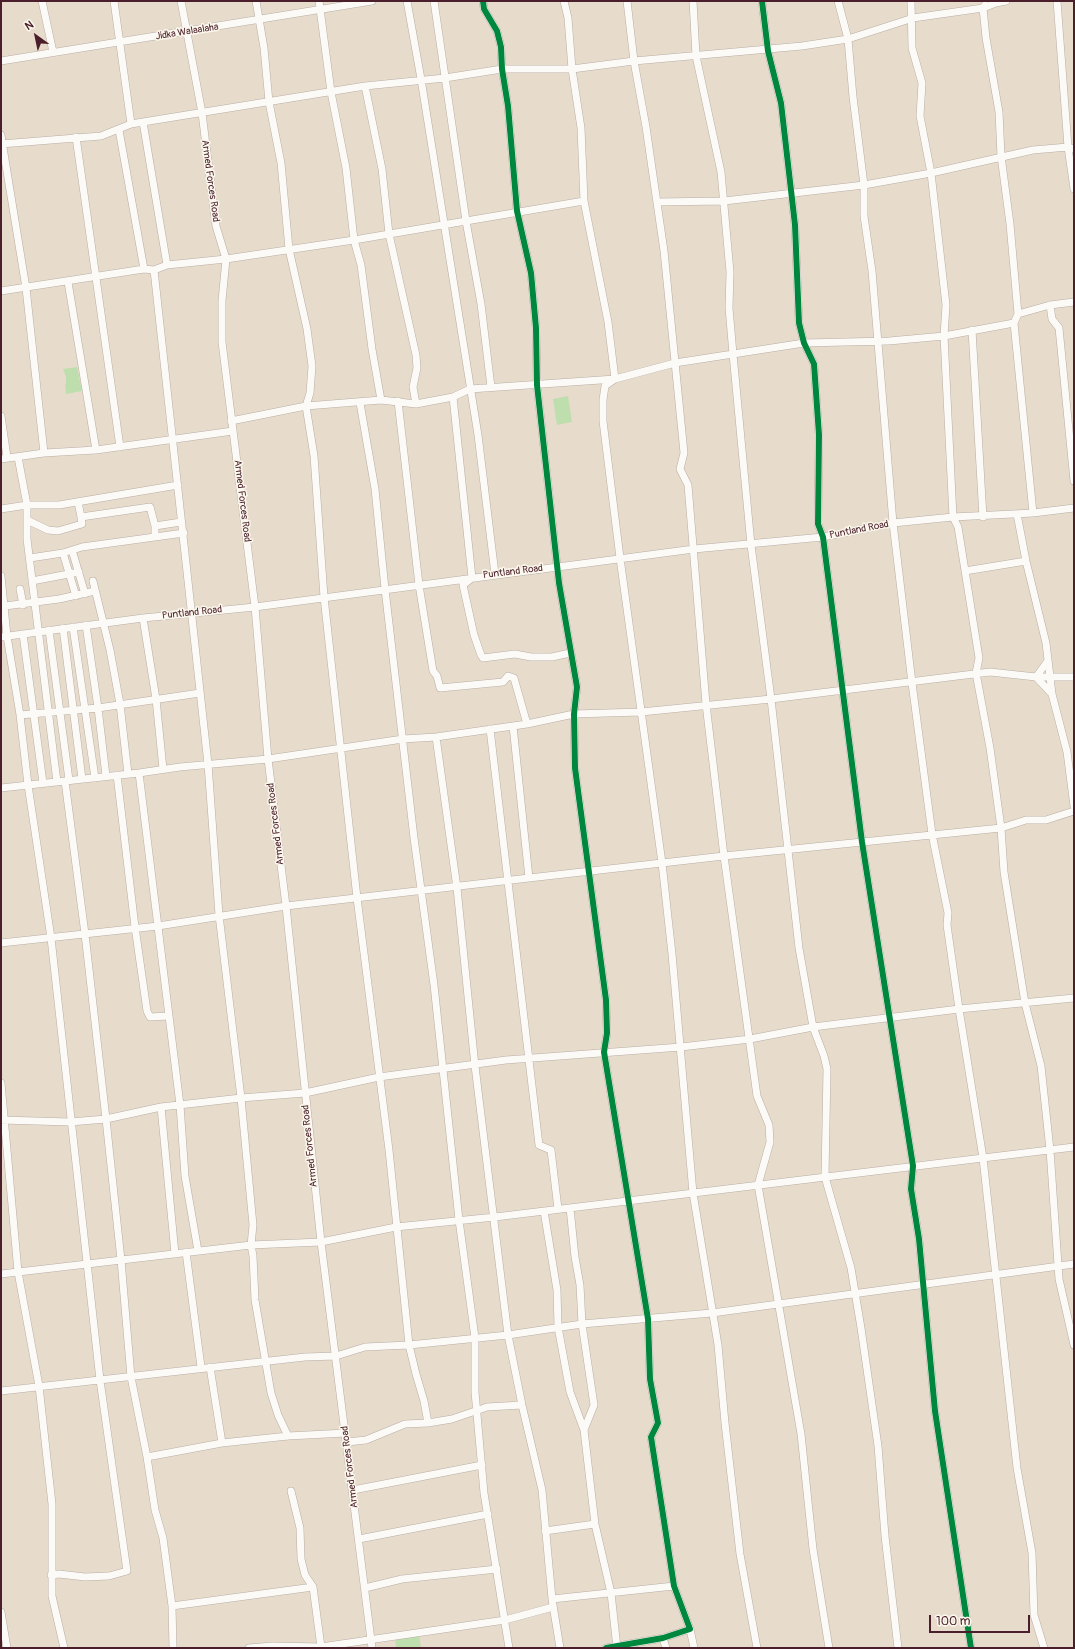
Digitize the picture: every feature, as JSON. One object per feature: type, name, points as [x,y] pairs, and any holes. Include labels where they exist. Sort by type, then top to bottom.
[{"type":"street","points":[[42,1],[53,52]]},
{"type":"street","points":[[114,1],[131,124]]},
{"type":"street","name":"Armed Forces Road","points":[[181,1],[185,32],[202,113],[216,226],[226,259],[222,301],[222,342],[254,607],[268,759],[286,906],[321,1242],[372,1648]]},
{"type":"street","points":[[256,1],[264,48],[269,102],[281,163],[289,249],[312,366],[310,392],[306,406],[314,456],[324,597],[357,898],[378,1078],[389,1150],[409,1345],[424,1398],[428,1423]]},
{"type":"street","points":[[319,1],[331,92],[346,168],[354,240],[361,265],[372,349],[381,400]]},
{"type":"street","name":"Jidka Walaalaha","points":[[1,61],[320,10],[355,2],[372,1]]},
{"type":"street","points":[[407,1],[421,79],[478,435],[495,574]]},
{"type":"street","points":[[434,1],[466,221],[481,304],[491,387]]},
{"type":"street","points":[[483,1],[484,9],[497,31],[500,42],[502,69],[508,106],[517,211],[531,273],[536,328],[537,385],[557,566],[570,653],[577,687],[574,714],[575,768],[590,871],[606,1000],[607,1033],[604,1052],[627,1200],[648,1319],[650,1379],[658,1423],[652,1437],[674,1586],[690,1629],[694,1648]]},
{"type":"street","points":[[564,1],[568,18],[572,69],[581,128],[584,201],[608,322],[615,379]]},
{"type":"street","points":[[628,1],[634,61],[658,202],[684,453],[680,469],[688,485],[706,704],[724,856],[757,1096],[769,1125],[770,1142],[758,1185],[801,1434],[813,1549],[829,1648]]},
{"type":"street","points":[[693,1],[696,56],[722,172],[730,272],[729,308],[751,545],[771,699],[799,948],[812,1027],[824,1056],[827,1069],[825,1177],[851,1268],[878,1446],[885,1536],[898,1648]]},
{"type":"street","points":[[762,1],[768,51],[781,103],[790,193],[797,242],[799,323],[804,343],[814,364],[819,435],[818,519],[823,537],[844,691],[862,842],[913,1166],[911,1188],[919,1239],[922,1285],[935,1411],[971,1648]]},
{"type":"street","points":[[838,1],[848,39],[853,97],[864,185],[864,216],[872,271],[893,523],[912,683],[932,834],[948,913],[947,925],[959,1009],[984,1158],[1017,1468],[1032,1553],[1034,1615],[1044,1648]]},
{"type":"street","points":[[911,1],[913,18],[912,48],[922,83],[920,116],[931,173],[946,306],[944,336],[953,517],[958,527],[979,658],[976,673],[990,748],[1001,828],[1004,872],[1025,1003],[1041,1066],[1050,1150],[1061,1294],[1074,1344]]},
{"type":"street","points":[[989,1],[983,8],[986,38],[999,112],[1001,156],[1010,224],[1018,314],[1014,323],[1033,513]]},
{"type":"street","points":[[2,143],[102,136],[131,124],[365,86],[421,79],[445,78],[502,69],[572,69],[634,61],[768,51],[848,39],[913,18],[983,8],[996,2],[1006,1]]},
{"type":"street","points":[[1057,1],[1074,189]]},
{"type":"street","points":[[365,86],[382,169],[389,234],[416,355],[417,368],[413,387],[416,404]]},
{"type":"street","points":[[143,122],[167,265]]},
{"type":"street","points":[[119,130],[144,269]]},
{"type":"street","points":[[1,135],[26,288],[44,453]]},
{"type":"street","points":[[76,137],[120,447]]},
{"type":"street","points":[[658,202],[724,201],[864,185],[931,173],[1033,150],[1071,148]]},
{"type":"street","points":[[1,291],[68,282],[144,269],[154,270],[167,265],[226,259],[354,240],[517,211],[584,201]]},
{"type":"street","points":[[154,270],[181,522],[184,533],[208,764],[219,915],[241,1098],[253,1225],[250,1245],[253,1256],[255,1300],[265,1361],[276,1408],[288,1436]]},
{"type":"street","points":[[68,282],[96,450]]},
{"type":"street","points":[[1018,314],[1050,305],[1074,302]]},
{"type":"street","points":[[1050,305],[1052,319],[1059,328],[1073,445],[1074,481]]},
{"type":"street","points":[[232,421],[306,406],[360,403],[381,400],[416,404],[453,397],[470,390],[491,387],[615,379],[675,363],[804,343],[877,341],[944,336],[1014,323]]},
{"type":"street","points":[[972,330],[983,516]]},
{"type":"street","points":[[615,379],[605,386],[603,421],[620,558],[662,863],[693,1193],[718,1345],[724,1423],[740,1554],[757,1648]]},
{"type":"street","points":[[453,397],[472,578],[463,585],[474,635],[483,658],[515,654],[532,658],[552,657],[570,653]]},
{"type":"street","points":[[398,401],[419,585],[433,671],[437,676],[440,688],[503,682],[508,676],[514,678],[527,724]]},
{"type":"street","points":[[360,403],[375,489],[420,891],[434,985],[460,1220],[475,1338],[474,1368],[484,1493],[509,1648]]},
{"type":"street","points":[[1,416],[4,458],[44,453],[96,450],[233,431]]},
{"type":"street","points":[[18,457],[27,505],[32,581],[57,782]]},
{"type":"street","points":[[1,509],[27,505],[60,505],[178,485]]},
{"type":"street","points":[[27,520],[48,530],[58,531],[82,524],[78,502]]},
{"type":"street","points":[[81,517],[150,507],[155,526],[155,536]]},
{"type":"street","name":"Puntland Road","points":[[4,637],[143,618],[254,607],[620,558],[694,549],[751,545],[823,537],[893,523],[953,517],[1033,513],[1074,508]]},
{"type":"street","points":[[1017,514],[1026,561],[1046,643],[1047,662],[1052,694],[1067,752],[1074,806]]},
{"type":"street","points":[[155,526],[181,522]]},
{"type":"street","points":[[30,558],[155,536],[184,533]]},
{"type":"street","points":[[72,550],[85,594]]},
{"type":"street","points":[[63,553],[76,596]]},
{"type":"street","points":[[965,570],[1026,561]]},
{"type":"street","points":[[32,581],[79,572]]},
{"type":"street","points":[[1,576],[5,606],[4,637],[20,715],[28,785],[51,938],[86,1264],[100,1380],[127,1571],[109,1576],[85,1577],[59,1574],[51,1575]]},
{"type":"street","points":[[93,581],[120,704],[128,774]]},
{"type":"street","points":[[20,589],[23,605]]},
{"type":"street","points":[[5,606],[35,603],[95,591]]},
{"type":"street","points":[[143,618],[156,699],[163,769]]},
{"type":"street","points":[[86,625],[106,776]]},
{"type":"street","points":[[73,627],[86,708],[94,778]]},
{"type":"street","points":[[63,628],[82,779]]},
{"type":"street","points":[[49,630],[61,712],[67,781],[86,934],[121,1260],[131,1377],[147,1457],[155,1510],[163,1538],[172,1606],[173,1648]]},
{"type":"street","points":[[23,634],[35,714],[43,784]]},
{"type":"street","points":[[1036,677],[1047,662]]},
{"type":"street","points":[[1,788],[208,764],[268,759],[341,747],[403,739],[436,737],[527,724],[574,714],[641,712],[706,704],[771,699],[912,683],[976,673],[1008,673],[1036,677],[1074,677]]},
{"type":"street","points":[[1036,677],[1052,694]]},
{"type":"street","points":[[20,715],[98,708],[200,694]]},
{"type":"street","points":[[513,726],[529,878]]},
{"type":"street","points":[[490,729],[507,881],[530,1057],[539,1145],[551,1150],[558,1209]]},
{"type":"street","points":[[436,737],[457,888],[474,1066],[508,1335],[522,1405],[542,1490],[552,1599],[560,1648]]},
{"type":"street","points":[[138,773],[180,1105],[185,1176],[198,1251]]},
{"type":"street","points":[[117,775],[135,927],[147,1010],[150,1016],[156,1018],[168,1016]]},
{"type":"street","points":[[1,943],[135,927],[158,926],[219,915],[286,906],[457,888],[529,878],[788,849],[1001,828],[1026,820],[1046,820],[1074,811]]},
{"type":"street","points":[[3,1120],[70,1122],[106,1119],[161,1107],[241,1098],[305,1093],[378,1078],[443,1068],[474,1066],[530,1057],[680,1047],[750,1038],[812,1027],[959,1009],[1074,998]]},
{"type":"street","points":[[1,1083],[3,1120],[18,1272],[39,1386],[52,1504],[52,1596],[64,1648]]},
{"type":"street","points":[[161,1107],[174,1254]]},
{"type":"street","points":[[1,1274],[250,1245],[321,1242],[396,1228],[1074,1147]]},
{"type":"street","points":[[570,1208],[575,1257],[580,1285],[582,1324],[594,1405],[584,1430]]},
{"type":"street","points":[[544,1211],[557,1290],[558,1327],[570,1392],[584,1430],[595,1524],[611,1593],[617,1647]]},
{"type":"street","points":[[186,1252],[201,1368]]},
{"type":"street","points":[[1,1391],[265,1361],[336,1356],[364,1346],[409,1345],[508,1335],[582,1324],[712,1313],[1074,1264]]},
{"type":"street","points":[[210,1367],[222,1443]]},
{"type":"street","points":[[347,1442],[366,1440],[404,1424],[428,1423],[452,1419],[487,1407],[522,1405]]},
{"type":"street","points":[[147,1457],[222,1443],[288,1436],[346,1433]]},
{"type":"street","points":[[352,1490],[482,1465]]},
{"type":"street","points":[[291,1491],[300,1528],[301,1559],[305,1575],[313,1586],[321,1647]]},
{"type":"street","points":[[359,1539],[488,1514]]},
{"type":"street","points":[[545,1531],[595,1524]]},
{"type":"street","points":[[365,1588],[402,1579],[497,1569]]},
{"type":"street","points":[[172,1606],[313,1586]]},
{"type":"street","points":[[552,1599],[674,1586]]},
{"type":"street","points":[[249,1648],[272,1646],[321,1647],[505,1620],[554,1607]]},
{"type":"street","points":[[1,1612],[7,1648]]},
{"type":"street","points":[[606,1648],[663,1638],[690,1629]]},
{"type":"street","points":[[663,1638],[666,1648]]},
{"type":"green space","points":[[77,367],[82,391],[66,394],[66,377],[63,369]]},
{"type":"green space","points":[[568,396],[572,422],[557,425],[553,399]]},
{"type":"green space","points":[[419,1635],[421,1648],[396,1648],[395,1638]]},
{"type":"cycle path","points":[[483,1],[484,9],[497,31],[501,47],[502,69],[508,106],[517,211],[531,273],[536,328],[537,385],[559,583],[577,687],[574,714],[575,768],[606,1000],[607,1033],[604,1052],[648,1319],[650,1379],[658,1423],[651,1437],[674,1586],[690,1629],[663,1638],[606,1648]]},
{"type":"cycle path","points":[[762,1],[768,51],[781,103],[795,225],[799,323],[804,343],[814,364],[819,435],[818,524],[823,537],[862,842],[913,1166],[911,1189],[919,1239],[935,1411],[971,1648]]}]
